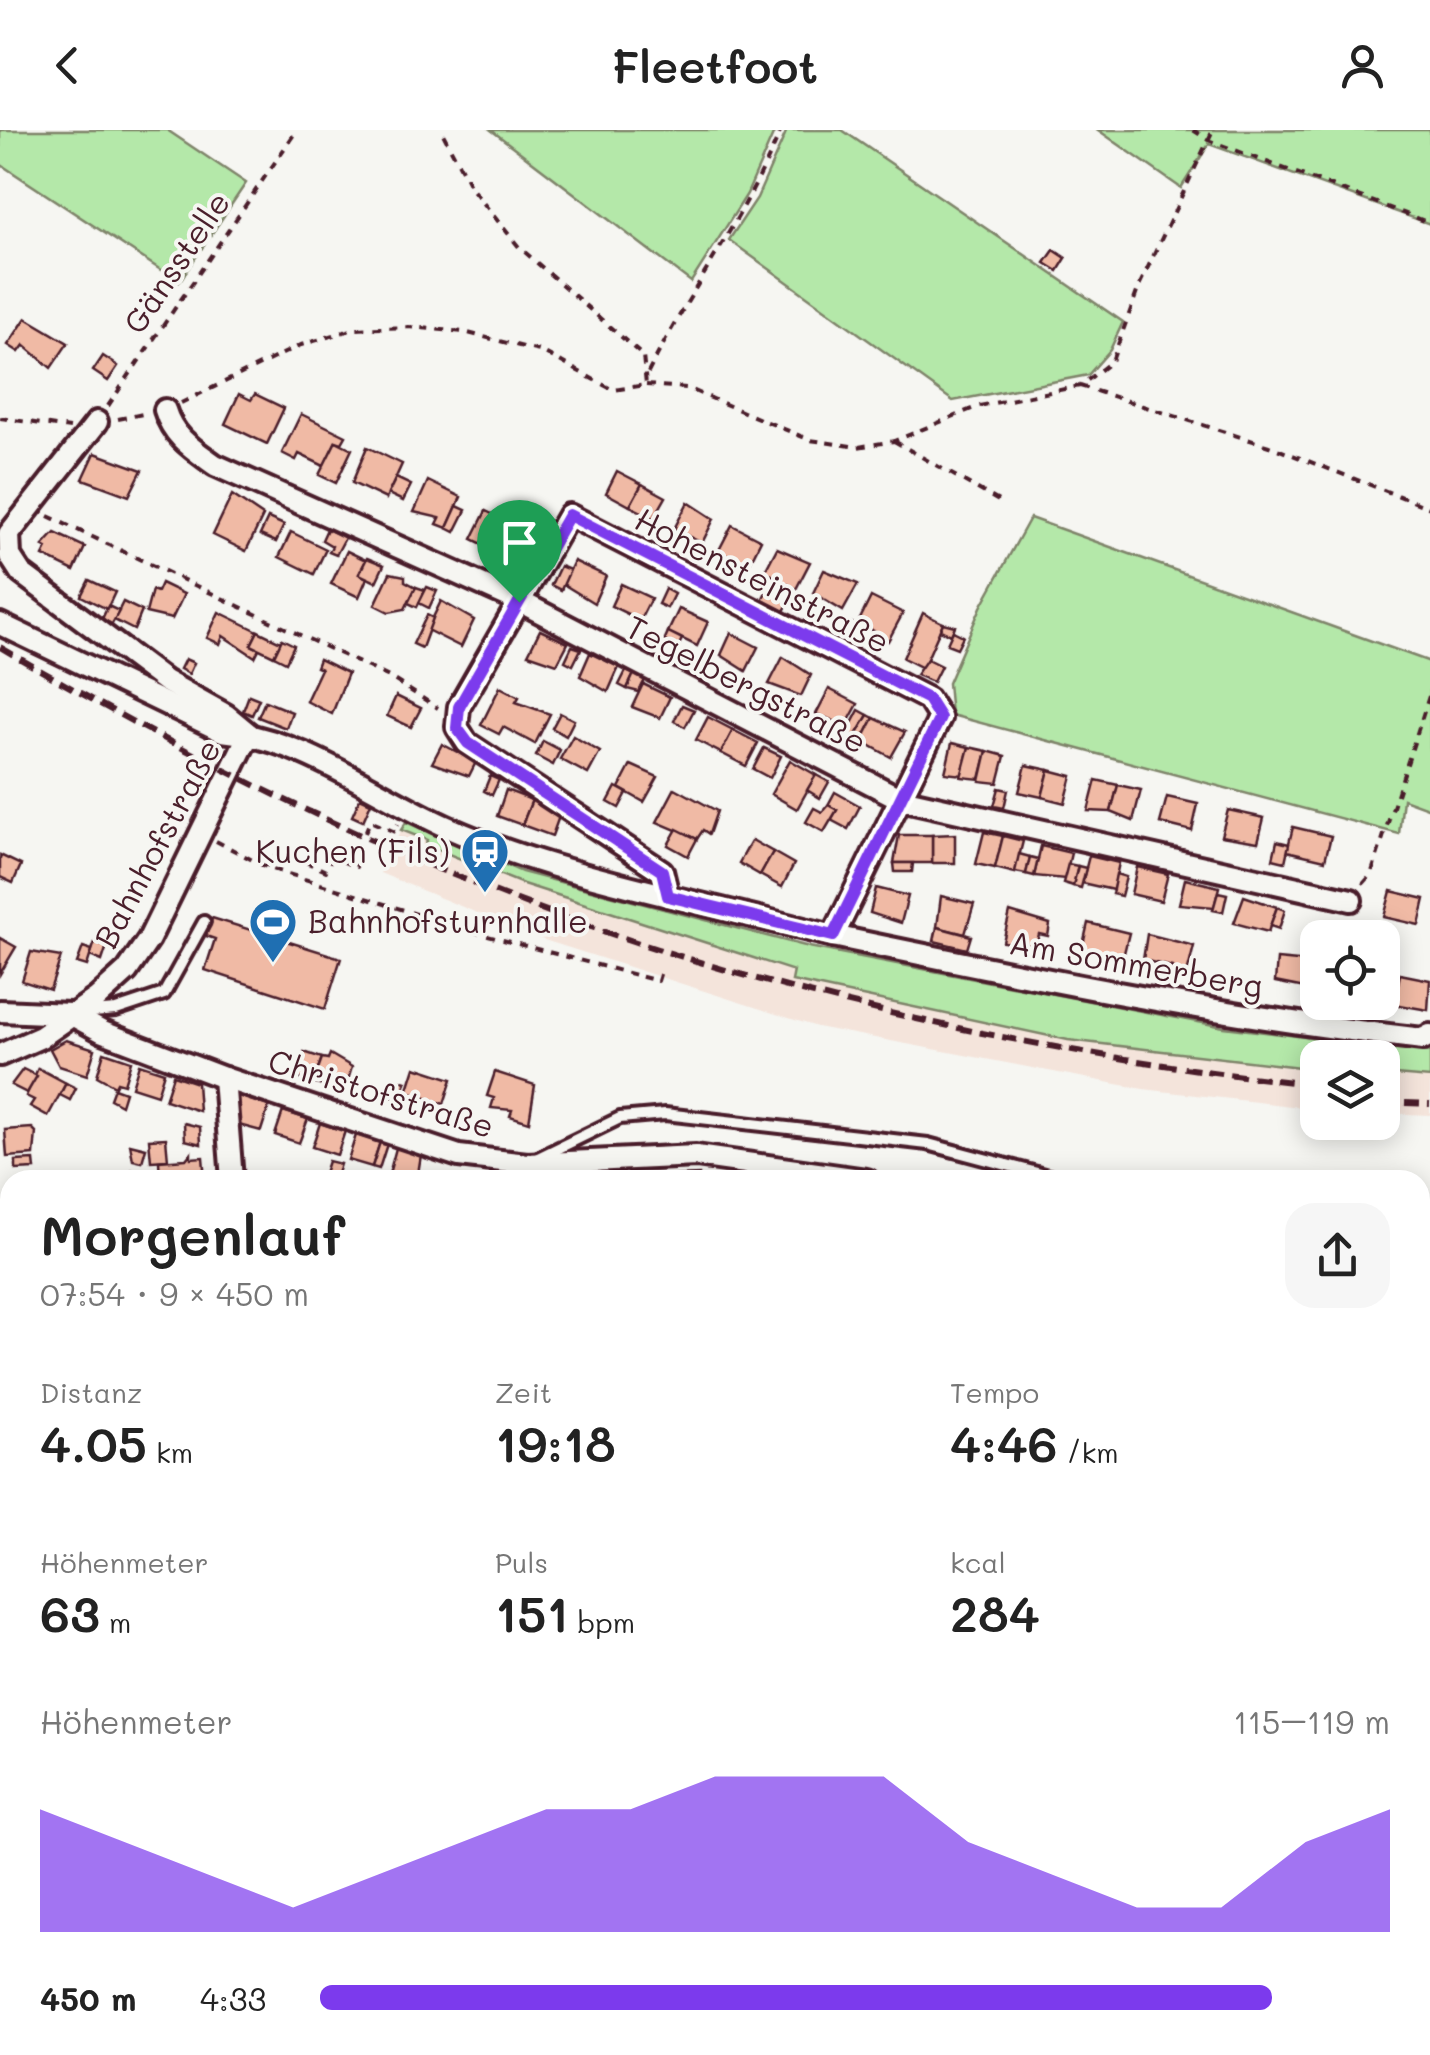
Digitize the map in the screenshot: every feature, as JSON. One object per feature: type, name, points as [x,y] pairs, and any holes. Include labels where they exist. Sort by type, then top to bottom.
[{"type":"street","name":"Tegelbergstraße","points":[[165,410],[170,426],[184,442],[216,465],[519,602],[902,799],[1351,900]]},
{"type":"street","name":"Am Sommerberg","points":[[97,422],[9,534],[10,556],[21,573],[165,681],[226,714],[249,734]]},
{"type":"street","name":"Hohensteinstraße","points":[[519,602],[569,515],[928,699],[940,718],[902,799]]},
{"type":"street","points":[[519,602],[458,716],[457,728],[468,743],[662,871],[668,896]]},
{"type":"street","name":"Am Sommerberg","points":[[0,624],[222,732],[249,734],[309,755],[444,826],[527,861],[833,936],[1159,1003],[1342,1030],[1424,1039],[1430,1034]]},
{"type":"street","name":"Bahnhofstraße","points":[[0,1055],[41,1037],[127,972],[149,938],[249,734]]},
{"type":"street","points":[[833,936],[902,799]]},
{"type":"street","points":[[0,1012],[70,1014]]},
{"type":"street","name":"Christofstraße","points":[[70,1014],[103,1032],[224,1078],[459,1156],[527,1164],[696,1156],[796,1170]]},
{"type":"street","points":[[224,1078],[231,1170]]},
{"type":"street","points":[[459,1156],[460,1170]]},
{"type":"lane","points":[[70,1014],[116,1010],[164,994],[204,922]]},
{"type":"lane","points":[[527,1164],[594,1127],[620,1118],[665,1114],[928,1144],[1026,1170]]},
{"type":"path","name":"Gänsstelle","points":[[97,422],[297,130]]},
{"type":"path","points":[[441,130],[472,189],[519,247],[644,356],[648,372]]},
{"type":"path","points":[[646,384],[648,372],[681,308],[760,182],[780,130]]},
{"type":"path","points":[[1194,130],[1208,140],[1430,223]]},
{"type":"path","points":[[0,418],[74,428],[165,410],[301,345],[354,329],[410,327],[464,332],[543,352],[613,390],[646,384],[687,388],[810,440],[858,447],[894,441],[979,406],[1080,386],[1112,361],[1140,284],[1212,130]]},
{"type":"path","points":[[1080,386],[1269,446],[1430,508]]},
{"type":"path","points":[[894,441],[1002,504]]},
{"type":"path","points":[[30,507],[389,677],[458,716]]},
{"type":"path","points":[[1351,900],[1370,874],[1430,692]]},
{"type":"path","points":[[365,833],[369,825]]},
{"type":"path","points":[[198,832],[266,868],[484,935],[658,981],[662,968]]},
{"type":"path","points":[[266,868],[269,856],[301,860],[326,871],[332,857],[356,867],[361,854]]},
{"type":"shaded area","points":[[401,830],[427,840],[427,845],[523,884],[795,972],[793,981],[1068,1040],[1300,1067],[1300,1107],[1143,1089],[817,1027],[538,938],[380,873]]},
{"type":"shaded area","points":[[1400,1076],[1430,1078],[1430,1115],[1400,1114]]},
{"type":"green space","points":[[0,130],[167,130],[246,183],[179,282],[0,164]]},
{"type":"green space","points":[[491,130],[775,130],[747,194],[691,282]]},
{"type":"green space","points":[[787,130],[842,130],[1123,322],[1110,350],[1088,375],[953,401],[729,240],[757,198]]},
{"type":"green space","points":[[1098,130],[1430,130],[1430,224],[1209,144],[1181,188]]},
{"type":"green space","points":[[1030,518],[1430,662],[1430,809],[1403,799],[1399,834],[951,715],[948,683],[981,607]]},
{"type":"green space","points":[[406,822],[522,872],[809,947],[1224,1027],[1329,1040],[1300,1040],[1300,1067],[1068,1040],[792,981],[794,971],[523,884],[426,845],[427,840],[401,830]]},
{"type":"green space","points":[[1430,1046],[1430,1078],[1400,1075],[1400,1047]]},
{"type":"building","points":[[1054,250],[1066,258],[1058,271],[1045,263]]},
{"type":"building","points":[[26,318],[68,343],[51,368],[24,345],[19,352],[8,345]]},
{"type":"building","points":[[103,356],[118,366],[108,381],[93,371]]},
{"type":"building","points":[[239,394],[251,400],[255,394],[284,408],[267,444],[225,424]]},
{"type":"building","points":[[301,414],[346,436],[342,443],[336,441],[324,466],[299,454],[296,460],[282,453]]},
{"type":"building","points":[[336,441],[352,449],[336,483],[319,475]]},
{"type":"building","points":[[367,447],[402,464],[386,499],[352,483]]},
{"type":"building","points":[[95,453],[142,470],[129,496],[83,479]]},
{"type":"building","points":[[617,471],[642,484],[630,506],[606,493]]},
{"type":"building","points":[[396,478],[411,485],[403,501],[388,494]]},
{"type":"building","points":[[428,481],[461,497],[447,528],[437,524],[440,518],[414,512]]},
{"type":"building","points":[[642,484],[666,497],[654,518],[630,506]]},
{"type":"building","points":[[232,495],[263,516],[246,551],[213,535]]},
{"type":"building","points":[[688,502],[714,519],[702,543],[674,529]]},
{"type":"building","points":[[457,506],[466,510],[455,532],[447,528]]},
{"type":"building","points":[[486,511],[516,526],[503,554],[472,539]]},
{"type":"building","points":[[268,518],[284,525],[276,542],[260,535]]},
{"type":"building","points":[[732,525],[761,540],[749,564],[718,552]]},
{"type":"building","points":[[327,529],[345,538],[336,555],[329,552],[332,546],[322,540]]},
{"type":"building","points":[[291,532],[326,549],[314,574],[279,557]]},
{"type":"building","points":[[55,533],[85,547],[74,571],[43,556],[47,548],[43,546]]},
{"type":"building","points":[[510,539],[519,543],[511,561],[502,556]]},
{"type":"building","points":[[777,548],[810,562],[796,589],[765,571]]},
{"type":"building","points":[[347,551],[366,560],[359,574],[367,578],[359,597],[331,584]]},
{"type":"building","points":[[367,558],[384,565],[376,582],[359,574]]},
{"type":"building","points":[[574,561],[606,576],[594,603],[563,584]]},
{"type":"building","points":[[560,566],[570,570],[561,590],[551,585]]},
{"type":"building","points":[[824,570],[858,584],[843,611],[813,593]]},
{"type":"building","points":[[390,573],[405,576],[405,581],[416,587],[405,609],[389,612],[375,605]]},
{"type":"building","points":[[89,580],[115,592],[107,609],[81,596]]},
{"type":"building","points":[[161,583],[184,594],[172,619],[146,613],[152,590],[157,592]]},
{"type":"building","points":[[621,584],[651,598],[640,620],[611,606]]},
{"type":"building","points":[[770,584],[793,595],[784,611],[762,600]]},
{"type":"building","points":[[416,587],[425,590],[417,607],[408,603]]},
{"type":"building","points":[[427,587],[437,591],[429,608],[419,603]]},
{"type":"building","points":[[665,589],[674,594],[667,608],[658,604]]},
{"type":"building","points":[[871,597],[903,613],[888,641],[859,621]]},
{"type":"building","points":[[441,601],[474,620],[461,647],[427,630]]},
{"type":"building","points":[[123,602],[142,611],[134,630],[114,620]]},
{"type":"building","points":[[108,606],[119,611],[112,624],[102,619]]},
{"type":"building","points":[[679,609],[708,622],[697,646],[668,632]]},
{"type":"building","points":[[219,612],[258,631],[251,645],[259,649],[255,657],[223,636],[220,644],[207,638]]},
{"type":"building","points":[[923,613],[943,623],[923,668],[903,658]]},
{"type":"building","points":[[427,615],[433,618],[422,648],[413,644]]},
{"type":"building","points":[[849,622],[858,626],[851,641],[842,636]]},
{"type":"building","points":[[943,623],[955,626],[951,635],[940,630]]},
{"type":"building","points":[[540,630],[568,643],[557,664],[528,654]]},
{"type":"building","points":[[258,631],[281,642],[274,656],[251,645]]},
{"type":"building","points":[[953,631],[963,636],[957,648],[947,644]]},
{"type":"building","points":[[668,632],[682,639],[678,647],[664,641]]},
{"type":"building","points":[[731,633],[758,647],[746,671],[721,655]]},
{"type":"building","points":[[282,639],[294,645],[286,662],[274,656]]},
{"type":"building","points":[[572,646],[581,649],[573,665],[565,661]]},
{"type":"building","points":[[590,653],[619,667],[608,692],[580,676]]},
{"type":"building","points":[[783,657],[811,675],[801,696],[769,684]]},
{"type":"building","points":[[185,659],[194,663],[189,674],[180,669]]},
{"type":"building","points":[[319,659],[348,673],[332,714],[306,701],[321,669],[316,667]]},
{"type":"building","points":[[927,659],[941,666],[933,682],[916,675]]},
{"type":"building","points":[[626,671],[634,674],[627,689],[619,685]]},
{"type":"building","points":[[634,674],[645,680],[639,692],[627,689]]},
{"type":"building","points":[[643,684],[670,697],[660,718],[632,707]]},
{"type":"building","points":[[500,687],[519,697],[516,702],[550,714],[535,744],[503,727],[499,734],[481,725]]},
{"type":"building","points":[[829,689],[858,704],[846,726],[816,714]]},
{"type":"building","points":[[249,695],[259,699],[252,715],[243,711]]},
{"type":"building","points":[[396,696],[421,708],[411,727],[387,716]]},
{"type":"building","points":[[265,701],[292,712],[286,728],[258,717]]},
{"type":"building","points":[[682,705],[694,710],[685,727],[674,721]]},
{"type":"building","points":[[859,710],[868,715],[855,737],[847,733]]},
{"type":"building","points":[[560,713],[574,720],[566,736],[552,728]]},
{"type":"building","points":[[868,715],[874,718],[862,741],[855,737]]},
{"type":"building","points":[[708,717],[733,730],[721,753],[696,740]]},
{"type":"building","points":[[874,718],[905,732],[891,757],[862,741]]},
{"type":"building","points":[[733,730],[758,743],[746,766],[721,753]]},
{"type":"building","points":[[573,736],[600,752],[588,774],[560,759]]},
{"type":"building","points":[[543,741],[560,750],[553,765],[536,756]]},
{"type":"building","points":[[952,743],[969,747],[962,775],[945,773]]},
{"type":"building","points":[[442,744],[476,762],[469,776],[432,763]]},
{"type":"building","points":[[969,747],[987,751],[980,779],[961,777]]},
{"type":"building","points":[[764,748],[781,756],[770,778],[753,769]]},
{"type":"building","points":[[987,751],[1005,756],[998,783],[980,781]]},
{"type":"building","points":[[790,760],[816,775],[797,809],[771,794]]},
{"type":"building","points":[[631,765],[658,777],[644,802],[619,788]]},
{"type":"building","points":[[1026,765],[1049,770],[1042,797],[1019,792]]},
{"type":"building","points":[[1049,770],[1072,776],[1065,803],[1042,797]]},
{"type":"building","points":[[816,775],[829,782],[820,798],[807,790]]},
{"type":"building","points":[[490,776],[499,780],[492,795],[484,791]]},
{"type":"building","points":[[1096,780],[1118,785],[1111,812],[1088,811]]},
{"type":"building","points":[[1118,785],[1141,790],[1133,821],[1111,812]]},
{"type":"building","points":[[616,787],[627,793],[619,808],[608,802]]},
{"type":"building","points":[[675,788],[717,811],[709,834],[703,830],[697,839],[657,822]]},
{"type":"building","points":[[999,788],[1008,790],[1004,808],[994,806]]},
{"type":"building","points":[[506,790],[532,800],[522,825],[497,816]]},
{"type":"building","points":[[835,792],[860,806],[848,829],[831,820],[837,810],[828,805]]},
{"type":"building","points":[[1167,797],[1198,804],[1192,831],[1160,823]]},
{"type":"building","points":[[360,798],[371,803],[363,821],[352,816]]},
{"type":"building","points":[[532,800],[561,811],[552,836],[522,825]]},
{"type":"building","points":[[828,805],[837,810],[824,832],[806,822],[814,808],[822,812]]},
{"type":"building","points":[[1228,810],[1264,818],[1258,842],[1221,836]]},
{"type":"building","points":[[1293,827],[1331,836],[1325,860],[1287,851]]},
{"type":"building","points":[[677,829],[697,839],[688,856],[668,845]]},
{"type":"building","points":[[984,832],[1003,836],[995,868],[976,864]]},
{"type":"building","points":[[955,834],[955,863],[932,863],[932,835]]},
{"type":"building","points":[[899,835],[932,835],[932,863],[894,863]]},
{"type":"building","points":[[1003,836],[1023,841],[1015,873],[995,868]]},
{"type":"building","points":[[752,840],[773,852],[760,875],[739,863]]},
{"type":"building","points":[[1277,841],[1289,844],[1285,862],[1273,859]]},
{"type":"building","points":[[1041,846],[1071,853],[1065,879],[1034,876]]},
{"type":"building","points":[[773,852],[794,864],[782,887],[760,875]]},
{"type":"building","points":[[1019,854],[1030,857],[1026,874],[1015,872]]},
{"type":"building","points":[[0,855],[21,865],[13,883],[0,877]]},
{"type":"building","points":[[1089,856],[1119,863],[1113,890],[1082,883]]},
{"type":"building","points":[[1030,857],[1038,859],[1034,876],[1026,874]]},
{"type":"building","points":[[894,863],[913,863],[912,872],[895,872]]},
{"type":"building","points":[[1068,864],[1078,866],[1073,886],[1063,883]]},
{"type":"building","points":[[1078,866],[1086,868],[1081,888],[1073,886]]},
{"type":"building","points":[[1137,867],[1168,874],[1161,901],[1131,894]]},
{"type":"building","points":[[1116,874],[1126,877],[1121,896],[1112,894]]},
{"type":"building","points":[[1185,879],[1219,887],[1214,907],[1179,904]]},
{"type":"building","points":[[876,888],[908,896],[901,923],[870,913]]},
{"type":"building","points":[[1391,891],[1425,899],[1419,925],[1384,917]]},
{"type":"building","points":[[1218,892],[1227,894],[1223,912],[1213,910]]},
{"type":"building","points":[[941,896],[974,904],[965,934],[937,927]]},
{"type":"building","points":[[1244,896],[1277,907],[1268,932],[1234,923]]},
{"type":"building","points":[[1277,907],[1285,910],[1279,929],[1270,926]]},
{"type":"building","points":[[1010,912],[1050,924],[1048,936],[1039,934],[1036,946],[1003,942]]},
{"type":"building","name":"Bahnhofsturnhalle","points":[[212,918],[341,958],[325,1009],[205,970],[215,939],[206,936]]},
{"type":"building","points":[[1088,923],[1129,933],[1121,965],[1103,961],[1105,954],[1082,949]]},
{"type":"building","points":[[937,927],[971,936],[967,949],[934,941]]},
{"type":"building","points":[[1147,934],[1194,946],[1186,978],[1171,974],[1172,967],[1143,960]]},
{"type":"building","points":[[0,938],[16,947],[0,974]]},
{"type":"building","points":[[95,942],[107,946],[102,961],[90,956]]},
{"type":"building","points":[[83,947],[92,950],[87,966],[77,963]]},
{"type":"building","points":[[31,952],[61,957],[50,990],[22,981]]},
{"type":"building","points":[[1277,959],[1300,961],[1300,987],[1275,982]]},
{"type":"building","points":[[1400,974],[1430,980],[1428,1010],[1400,1005]]},
{"type":"building","points":[[66,1040],[95,1049],[87,1075],[59,1066],[50,1049]]},
{"type":"building","points":[[104,1052],[131,1061],[124,1084],[117,1082],[115,1086],[97,1076]]},
{"type":"building","points":[[304,1052],[322,1058],[313,1083],[295,1077]]},
{"type":"building","points":[[330,1054],[352,1067],[344,1093],[313,1083],[322,1058],[328,1059]]},
{"type":"building","points":[[139,1064],[164,1072],[157,1095],[132,1087]]},
{"type":"building","points":[[415,1067],[452,1079],[444,1104],[407,1092]]},
{"type":"building","points":[[38,1068],[66,1083],[48,1116],[30,1106],[34,1100],[26,1096]]},
{"type":"building","points":[[23,1069],[37,1076],[27,1093],[11,1085]]},
{"type":"building","points":[[495,1072],[535,1085],[529,1122],[510,1116],[512,1110],[491,1108],[494,1098],[487,1096]]},
{"type":"building","points":[[173,1075],[197,1083],[199,1111],[165,1100]]},
{"type":"building","points":[[396,1079],[406,1082],[400,1099],[391,1097]]},
{"type":"building","points":[[66,1083],[76,1088],[70,1100],[60,1095]]},
{"type":"building","points":[[114,1088],[125,1092],[121,1105],[110,1099]]},
{"type":"building","points":[[233,1094],[269,1106],[261,1131],[235,1124]]},
{"type":"building","points":[[283,1111],[308,1119],[299,1143],[275,1135]]},
{"type":"building","points":[[184,1123],[200,1127],[201,1144],[185,1140]]},
{"type":"building","points":[[320,1123],[345,1131],[337,1155],[312,1147]]},
{"type":"building","points":[[32,1128],[36,1132],[34,1155],[7,1157],[5,1130]]},
{"type":"building","points":[[356,1135],[380,1142],[372,1167],[348,1160]]},
{"type":"building","points":[[166,1138],[168,1160],[151,1161],[149,1139]]},
{"type":"building","points":[[380,1142],[387,1144],[379,1169],[372,1167]]},
{"type":"building","points":[[130,1144],[146,1148],[142,1162],[133,1160]]},
{"type":"building","points":[[396,1148],[421,1155],[419,1170],[390,1170]]},
{"type":"building","points":[[191,1153],[191,1158],[203,1157],[204,1170],[160,1170],[159,1161],[186,1159]]},
{"type":"building","points":[[34,1160],[35,1169],[16,1170],[16,1161]]},
{"type":"building","points":[[328,1161],[340,1164],[338,1170],[325,1170]]},
{"type":"railway","points":[[0,647],[171,742],[346,829],[466,880],[673,954],[885,1012],[993,1035],[1209,1072],[1300,1083]]},
{"type":"railway","points":[[1400,1103],[1430,1104]]},
{"type":"place","name":"Kuchen (Fils)","points":[[485,894]]},
{"type":"place","name":"Bahnhofsturnhalle","points":[[273,964]]},
{"type":"route","points":[[569,515],[928,699],[937,708],[940,718],[833,936],[668,896],[662,871],[468,743],[457,728],[459,707],[519,602],[569,515]]}]
